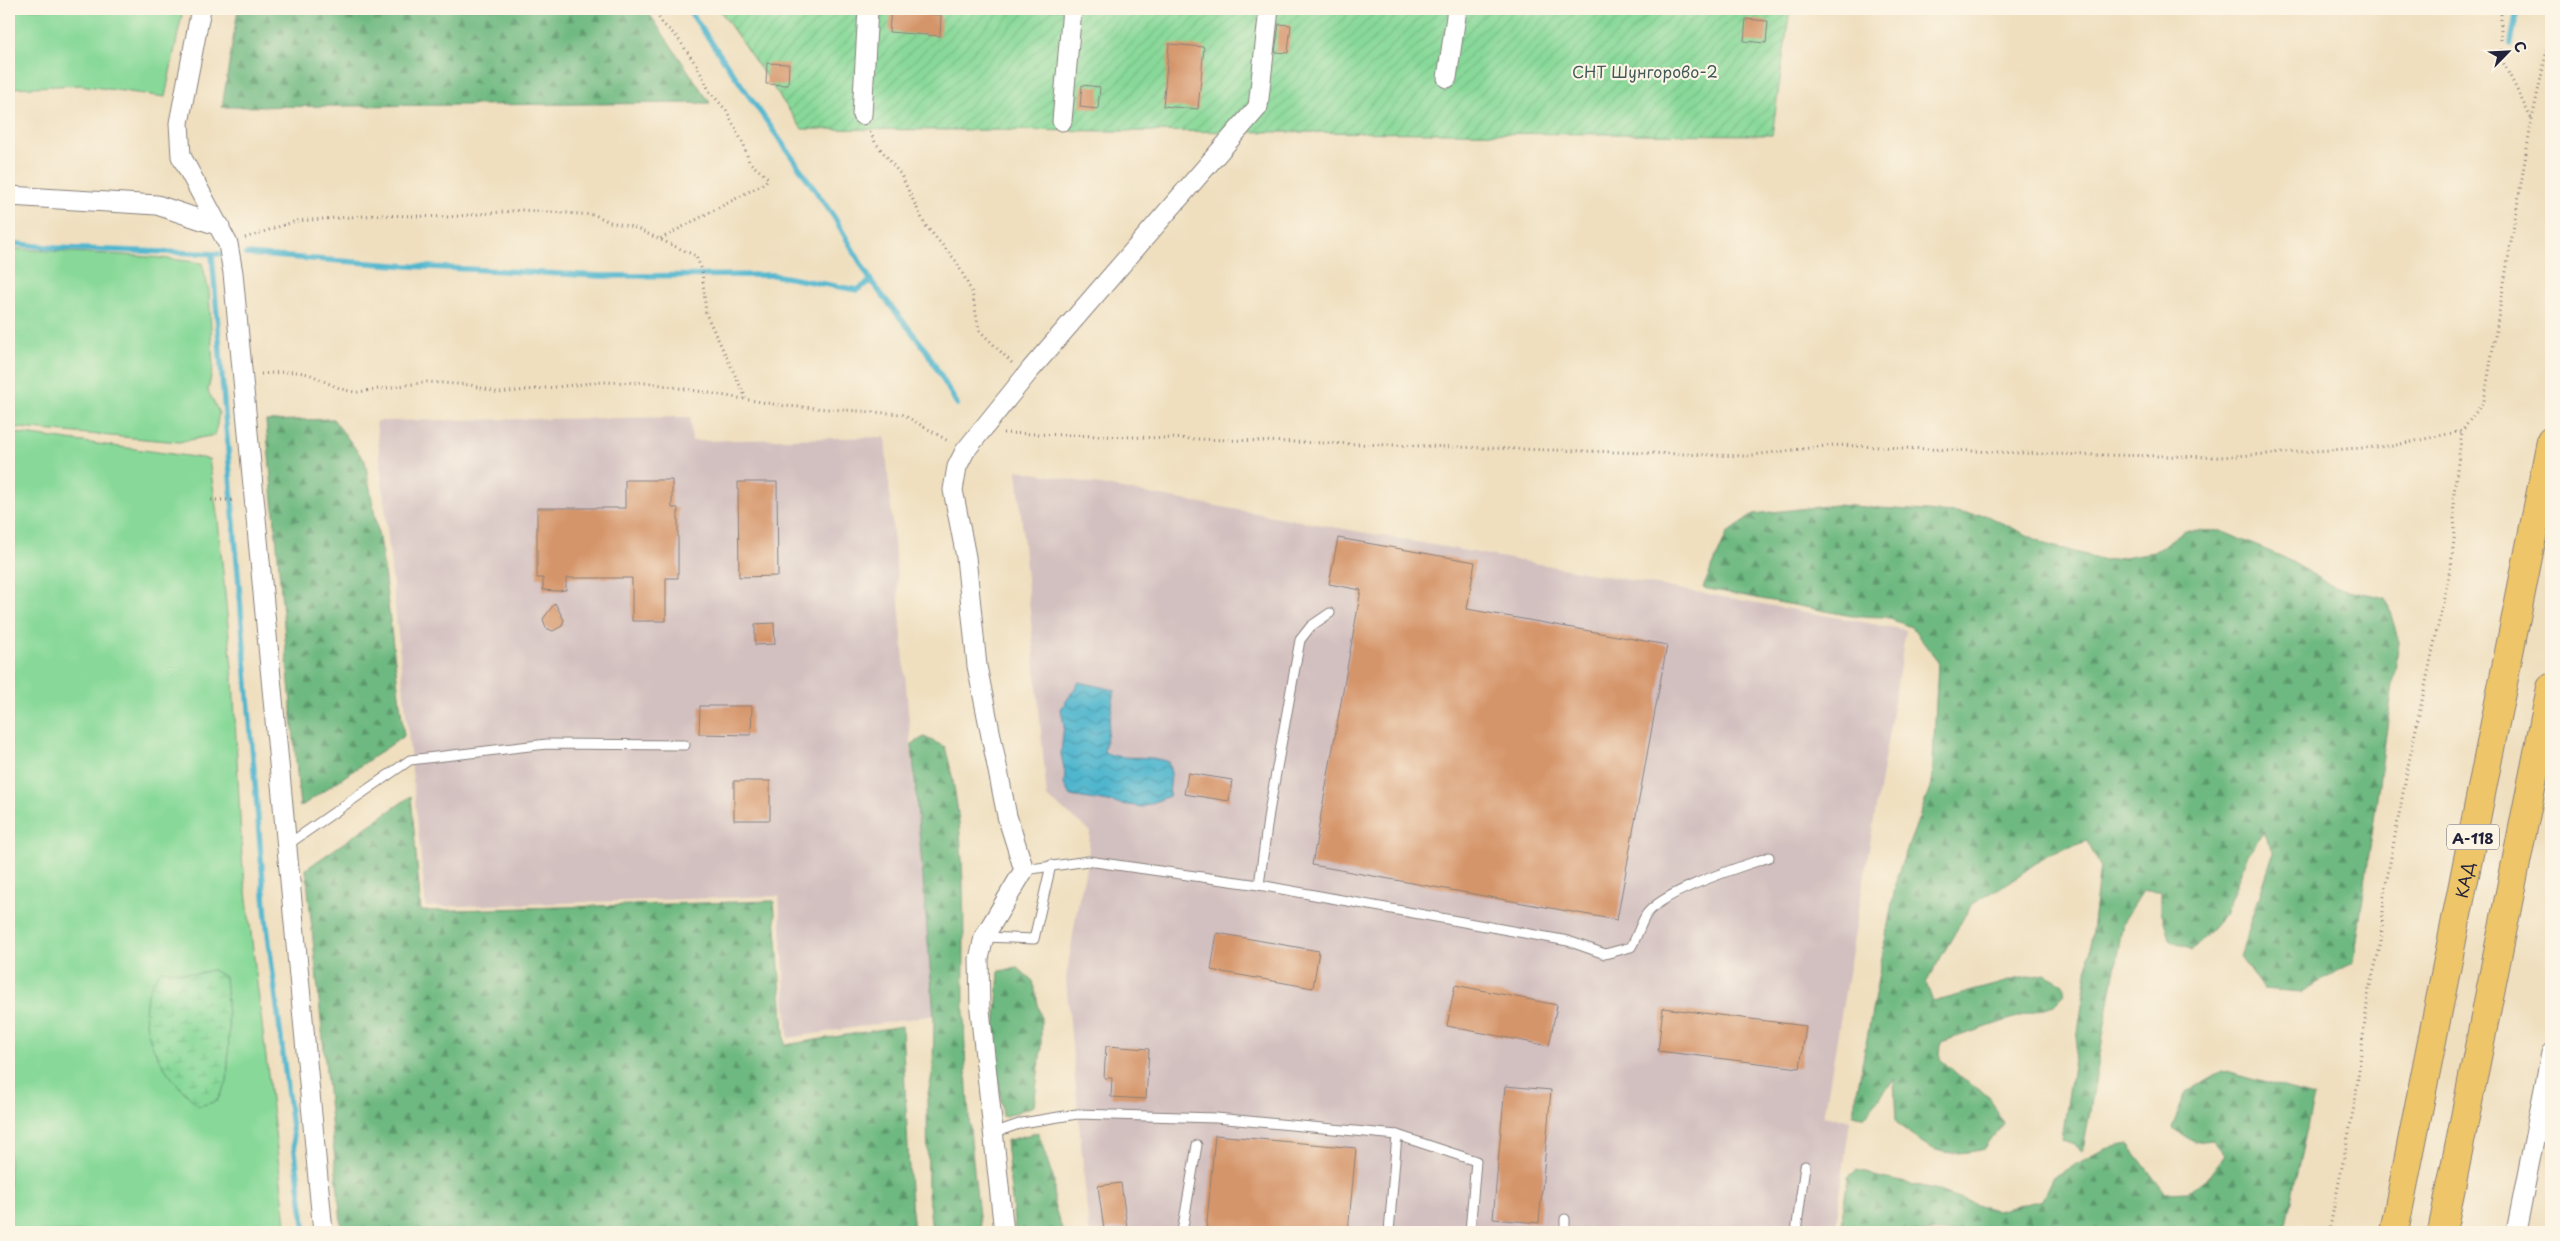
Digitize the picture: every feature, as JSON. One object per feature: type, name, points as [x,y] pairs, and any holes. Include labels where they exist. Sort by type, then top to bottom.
[{"type":"highway","name":"КАД","points":[[2394,1232],[2551,441]]},
{"type":"highway","name":"А-118","points":[[2442,1232],[2551,688]]},
{"type":"street","points":[[201,9],[179,123],[181,156],[228,244],[233,274],[323,1232]]},
{"type":"street","points":[[862,115],[868,9]]},
{"type":"street","points":[[1062,121],[1072,9]]},
{"type":"street","points":[[1004,1232],[980,1010],[979,959],[984,937],[1024,870],[1007,816],[977,666],[966,557],[953,490],[957,467],[965,450],[1026,376],[1258,108],[1269,9]]},
{"type":"street","points":[[1448,78],[1457,9]]},
{"type":"street","points":[[9,196],[157,205],[220,226]]},
{"type":"street","points":[[2516,1232],[2551,1053]]},
{"type":"lane","points":[[1259,885],[1269,812],[1300,640],[1311,626],[1330,613]]},
{"type":"lane","points":[[287,845],[410,760],[547,744],[685,744]]},
{"type":"lane","points":[[1024,870],[1088,861],[1259,885],[1568,941],[1605,954],[1631,947],[1647,915],[1660,903],[1702,880],[1769,857]]},
{"type":"lane","points":[[984,937],[1034,939],[1051,865]]},
{"type":"lane","points":[[993,1133],[1022,1123],[1077,1114],[1216,1118],[1397,1135],[1476,1160],[1470,1232]]},
{"type":"lane","points":[[1389,1232],[1397,1135]]},
{"type":"lane","points":[[1182,1232],[1197,1146]]},
{"type":"lane","points":[[1796,1232],[1805,1166]]},
{"type":"lane","points":[[1565,1219],[1565,1232]]},
{"type":"path","points":[[654,9],[662,23],[677,37],[697,66],[710,92],[726,110],[744,145],[749,162],[768,178],[765,183],[660,238]]},
{"type":"path","points":[[2501,9],[2501,58],[2532,119]]},
{"type":"path","points":[[2329,1232],[2355,1102],[2368,989],[2381,944],[2384,895],[2408,766],[2451,565],[2455,532],[2453,501],[2462,431],[2484,401],[2532,119],[2551,31]]},
{"type":"path","points":[[862,115],[875,142],[905,183],[925,225],[956,261],[972,292],[979,330],[992,346],[1026,376]]},
{"type":"path","points":[[228,244],[296,220],[378,215],[448,217],[522,210],[595,216],[660,238],[696,256],[702,270],[706,314],[746,398]]},
{"type":"path","points":[[242,376],[294,371],[310,375],[350,392],[428,382],[470,385],[499,393],[602,382],[650,383],[784,406],[902,414],[965,450]]},
{"type":"path","points":[[980,432],[1745,456],[1834,445],[2044,454],[2220,457],[2392,446],[2462,431]]},
{"type":"path","points":[[211,500],[254,499]]},
{"type":"shaded area","points":[[690,417],[692,441],[885,437],[934,1015],[788,1038],[779,896],[426,907],[376,421]]},
{"type":"shaded area","points":[[1017,470],[1906,630],[1824,1116],[1850,1120],[1835,1232],[1089,1232],[1066,979],[1078,903],[1088,861],[1090,831],[1047,797]]},
{"type":"green space","points":[[9,9],[183,9],[165,97],[80,85],[9,88]]},
{"type":"green space","points":[[238,9],[646,9],[710,103],[222,107]]},
{"type":"green space","name":"СНТ Шунгорово-2","points":[[719,9],[1790,9],[1772,135],[802,129]]},
{"type":"green space","points":[[9,248],[154,257],[202,263],[209,291],[213,366],[208,391],[219,413],[215,435],[179,442],[9,427]]},
{"type":"green space","points":[[333,419],[365,461],[382,555],[404,736],[300,807],[266,421]]},
{"type":"green space","points":[[9,432],[209,459],[218,520],[233,678],[242,858],[287,1232],[9,1232]]},
{"type":"green space","points":[[1836,505],[1985,515],[2048,545],[2105,560],[2154,552],[2185,530],[2221,531],[2285,558],[2334,587],[2386,598],[2399,642],[2354,961],[2302,992],[2263,989],[2240,956],[2274,852],[2263,833],[2247,856],[2225,914],[2192,951],[2169,939],[2161,910],[2161,891],[2143,891],[2123,922],[2083,1151],[2062,1139],[2087,972],[2100,866],[2087,841],[2047,855],[2011,881],[1971,905],[1926,983],[1933,1002],[2016,979],[2045,974],[2063,984],[2065,994],[2054,1005],[1941,1042],[1940,1059],[1964,1080],[1989,1096],[2003,1123],[1985,1149],[1956,1153],[1946,1152],[1936,1150],[1918,1139],[1896,1122],[1894,1079],[1865,1117],[1853,1114],[1897,876],[1932,783],[1938,661],[1911,627],[1885,617],[1852,616],[1703,588],[1727,534],[1754,514]]},
{"type":"green space","points":[[924,737],[945,747],[958,810],[963,878],[967,1095],[981,1232],[932,1232],[928,1193],[927,1099],[933,1070],[934,1015],[912,744]]},
{"type":"green space","points":[[411,796],[421,911],[774,901],[785,1045],[902,1026],[910,1190],[914,1232],[342,1232],[306,869]]},
{"type":"green space","points":[[1018,968],[1033,981],[1041,1018],[1041,1049],[1034,1106],[1003,1117],[994,1045],[999,971]]},
{"type":"green space","points":[[161,970],[196,974],[212,970],[225,977],[229,1029],[227,1082],[217,1101],[199,1106],[185,1093],[160,1061],[152,1043],[146,1025],[146,1006],[150,988]]},
{"type":"green space","points":[[2222,1071],[2314,1096],[2284,1232],[1840,1232],[1848,1177],[1857,1170],[1878,1177],[1934,1189],[1996,1211],[2042,1200],[2052,1178],[2105,1149],[2128,1144],[2165,1193],[2188,1192],[2209,1176],[2224,1155],[2212,1140],[2194,1142],[2172,1128],[2186,1092]]},
{"type":"green space","points":[[1038,1132],[1054,1181],[1054,1205],[1063,1232],[1015,1232],[1006,1141]]},
{"type":"water","points":[[1079,682],[1115,690],[1104,752],[1119,757],[1151,758],[1168,762],[1171,773],[1169,796],[1142,807],[1070,796],[1064,784],[1065,773],[1061,754],[1064,725],[1061,709]]},
{"type":"building","points":[[891,9],[911,9],[910,12],[941,15],[940,36],[889,32]]},
{"type":"building","points":[[1746,19],[1768,21],[1766,43],[1744,41]]},
{"type":"building","points":[[1279,24],[1291,25],[1288,53],[1275,52]]},
{"type":"building","points":[[1169,44],[1204,47],[1198,109],[1163,106]]},
{"type":"building","points":[[767,63],[789,64],[788,85],[766,84]]},
{"type":"building","points":[[1082,85],[1100,87],[1098,109],[1080,107]]},
{"type":"building","points":[[625,480],[672,480],[672,508],[678,508],[678,578],[666,578],[666,621],[632,621],[632,578],[566,578],[566,590],[557,591],[543,590],[543,578],[537,578],[537,508],[625,508]]},
{"type":"building","points":[[738,482],[777,482],[778,576],[739,577]]},
{"type":"building","points":[[1338,538],[1475,562],[1467,609],[1667,645],[1617,920],[1312,865],[1361,590],[1329,584]]},
{"type":"building","points":[[555,603],[564,620],[562,626],[553,631],[546,628],[543,619]]},
{"type":"building","points":[[774,623],[775,644],[755,645],[755,624]]},
{"type":"building","points":[[700,706],[752,706],[751,735],[699,734]]},
{"type":"building","points":[[1188,773],[1232,780],[1229,801],[1184,794]]},
{"type":"building","points":[[734,781],[770,781],[770,820],[734,820]]},
{"type":"building","points":[[1217,933],[1319,951],[1313,988],[1211,970]]},
{"type":"building","points":[[1455,985],[1557,1005],[1549,1046],[1447,1026]]},
{"type":"building","points":[[1663,1008],[1806,1026],[1800,1068],[1658,1051]]},
{"type":"building","points":[[1106,1046],[1149,1049],[1146,1099],[1111,1097],[1112,1078],[1104,1078]]},
{"type":"building","points":[[1505,1086],[1551,1090],[1539,1223],[1493,1219]]},
{"type":"building","points":[[1215,1135],[1356,1148],[1348,1232],[1206,1232]]},
{"type":"building","points":[[1121,1183],[1127,1227],[1104,1230],[1098,1186]]},
{"type":"waterway","points":[[688,9],[834,217],[871,281],[926,350],[957,404]]},
{"type":"waterway","points":[[2511,43],[2517,9]]},
{"type":"waterway","points":[[9,243],[56,248],[221,254]]},
{"type":"waterway","points":[[212,254],[266,918],[305,1232]]},
{"type":"waterway","points":[[246,254],[409,266],[601,276],[773,275],[857,290],[871,281]]}]
